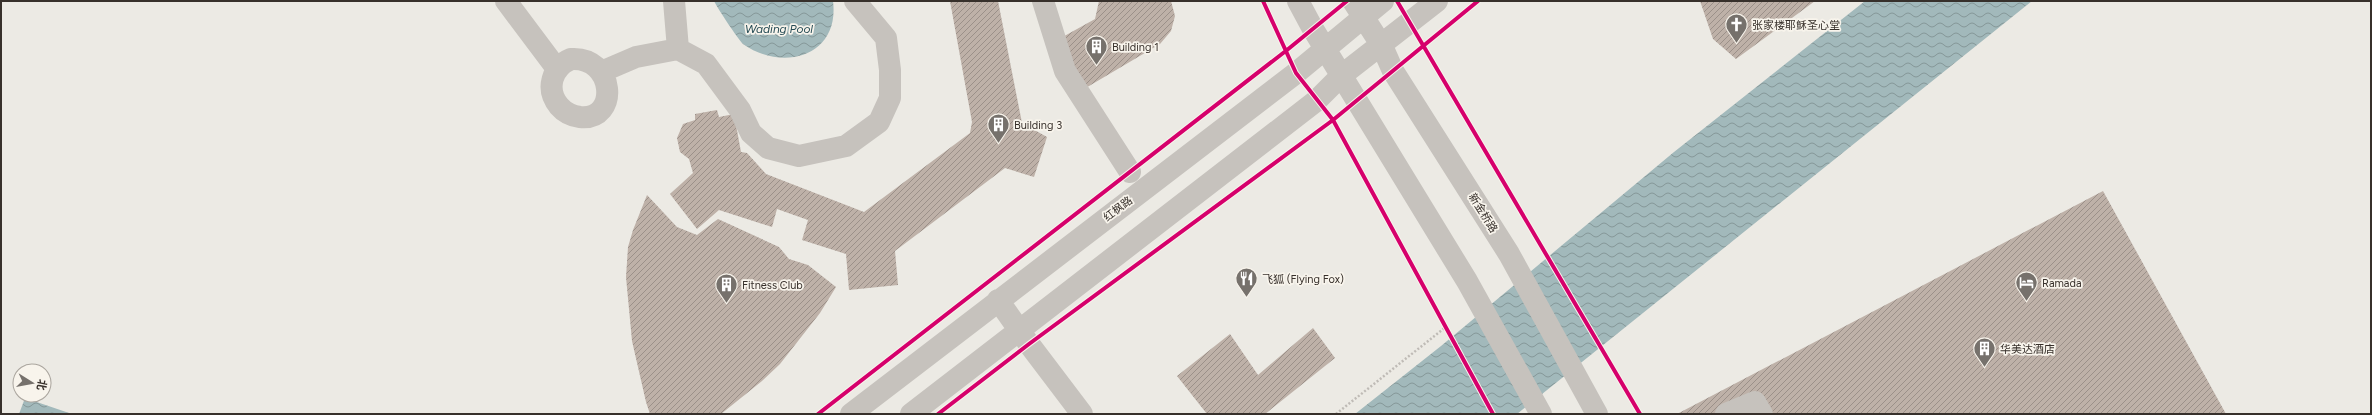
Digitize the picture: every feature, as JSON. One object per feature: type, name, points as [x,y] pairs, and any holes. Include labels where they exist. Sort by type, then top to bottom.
[{"type":"street","points":[[506,1],[557,69]]},
{"type":"street","points":[[674,1],[678,49]]},
{"type":"street","points":[[601,72],[636,57],[678,49],[706,64],[740,110],[751,133],[768,148],[799,156],[846,146],[879,122],[890,98],[890,70],[886,38],[855,1]]},
{"type":"street","points":[[1043,1],[1065,71],[1130,172]]},
{"type":"street","points":[[1298,1],[1467,281],[1540,414]]},
{"type":"street","name":"红枫路","points":[[851,414],[1296,73],[1325,48],[1358,8],[1383,1]]},
{"type":"street","points":[[911,414],[1316,101],[1342,75],[1382,46],[1437,1]]},
{"type":"street","name":"新金桥路","points":[[1358,8],[1382,46],[1393,71],[1509,254],[1597,414]]},
{"type":"street","points":[[580,59],[587,60],[601,72],[606,79],[608,97],[603,107],[594,115],[586,117],[566,113],[553,97],[552,78],[557,69],[563,63],[580,59]]},
{"type":"street","points":[[998,300],[1082,414]]},
{"type":"street","points":[[1726,414],[1755,402],[1762,414]]},
{"type":"path","points":[[1443,319],[1450,333]]},
{"type":"path","points":[[1336,414],[1447,326]]},
{"type":"water","name":"Wading Pool","points":[[714,1],[833,1],[833,20],[827,35],[818,47],[805,54],[790,57],[774,57],[758,52],[743,44],[728,24]]},
{"type":"water","points":[[1865,1],[2032,1],[1517,414],[1355,414],[1441,346],[1674,152]]},
{"type":"water","points":[[23,403],[40,403],[72,414],[19,414]]},
{"type":"building","name":"Building 3","points":[[950,1],[998,1],[1022,123],[1047,137],[1034,177],[1005,168],[895,251],[898,285],[849,290],[846,254],[802,240],[808,220],[777,209],[772,227],[719,210],[697,229],[670,194],[693,173],[689,159],[680,152],[677,138],[683,124],[695,120],[695,114],[717,110],[719,117],[734,114],[741,152],[747,153],[766,174],[864,212],[970,133],[972,122]]},
{"type":"building","name":"Building 1","points":[[1099,1],[1171,1],[1175,16],[1171,31],[1160,44],[1084,89],[1059,39],[1095,19]]},
{"type":"building","points":[[1700,1],[1815,1],[1736,59],[1713,39]]},
{"type":"building","name":"Ramada","points":[[2103,191],[2226,414],[1677,414]]},
{"type":"building","name":"Fitness Club","points":[[647,195],[677,227],[697,235],[718,219],[779,247],[789,259],[808,265],[836,287],[820,313],[780,364],[762,381],[721,414],[650,414],[632,341],[626,277],[628,247]]},
{"type":"building","points":[[1313,328],[1335,358],[1265,414],[1207,414],[1177,376],[1230,334],[1258,375]]},
{"type":"cycle path","points":[[1263,1],[1296,73],[1333,120],[1493,414]]},
{"type":"cycle path","points":[[818,414],[1287,50],[1347,1]]},
{"type":"cycle path","points":[[1397,1],[1640,414]]},
{"type":"cycle path","points":[[938,414],[1029,344],[1333,120],[1478,1]]},
{"type":"place","name":"张家楼耶稣圣心堂","points":[[1736,44]]},
{"type":"place","name":"Building 1","points":[[1097,66]]},
{"type":"place","name":"Building 3","points":[[999,144]]},
{"type":"place","name":"飞狐 (Flying Fox)","points":[[1246,298]]},
{"type":"place","name":"Ramada","points":[[2027,302]]},
{"type":"place","name":"Fitness Club","points":[[727,304]]},
{"type":"place","name":"华美达酒店","points":[[1984,368]]}]
